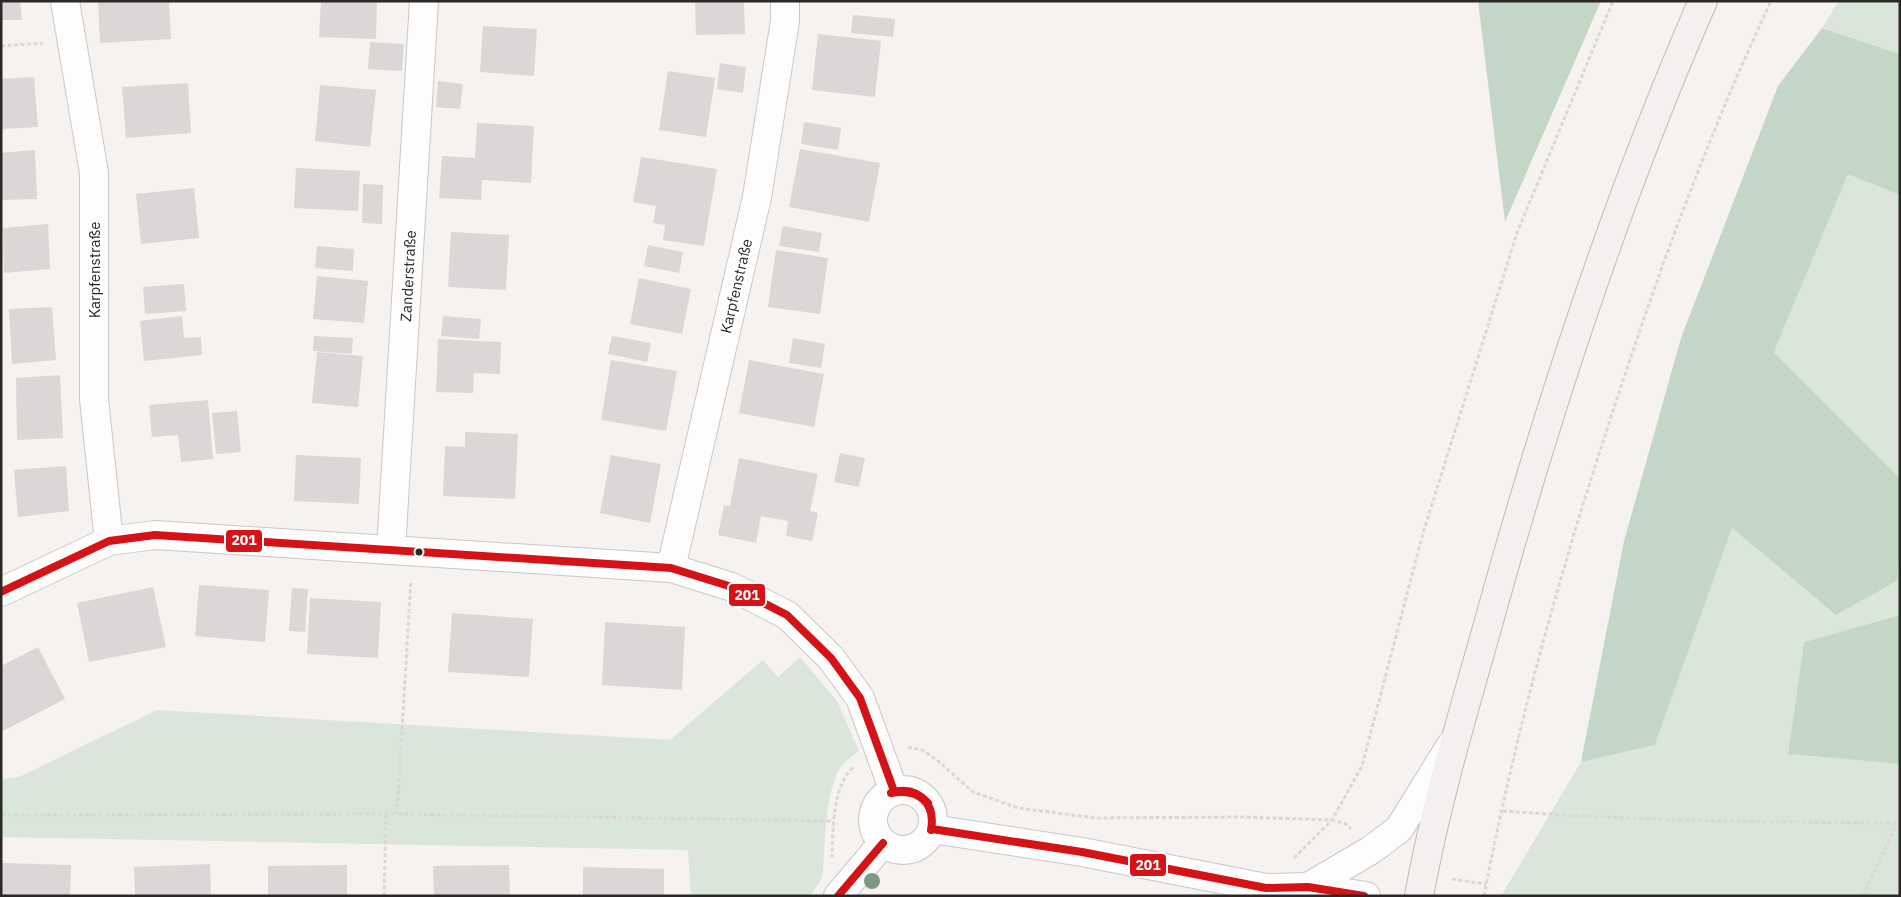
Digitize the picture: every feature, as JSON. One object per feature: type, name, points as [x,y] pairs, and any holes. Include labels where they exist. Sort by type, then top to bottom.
[{"type":"main road","points":[[1419,896],[1456,738],[1519,514],[1594,280],[1680,54],[1703,1]]},
{"type":"street","name":"Karpfenstraße","points":[[66,1],[94,173],[94,398],[109,541]]},
{"type":"street","name":"Zanderstraße","points":[[402,551],[424,1]]},
{"type":"street","name":"Karpfenstraße","points":[[671,568],[756,197],[785,21],[785,1]]},
{"type":"street","points":[[1,592],[109,541],[155,535],[671,568],[732,587],[787,615],[831,658],[860,698],[894,791]]},
{"type":"street","points":[[1308,887],[1371,850],[1399,828],[1456,738]]},
{"type":"street","points":[[894,791],[916,793],[925,799],[932,813],[932,830],[926,840],[917,848],[900,850],[883,843],[874,828],[873,819],[879,802],[894,791]]},
{"type":"street","points":[[932,830],[1082,852],[1273,892],[1308,887],[1366,896]]},
{"type":"street","points":[[838,896],[883,843]]},
{"type":"path","points":[[1273,892],[1332,820],[1362,766],[1423,533],[1517,233],[1613,1]]},
{"type":"path","points":[[1484,896],[1563,568],[1651,294],[1698,173],[1771,1]]},
{"type":"path","points":[[1,46],[72,40]]},
{"type":"path","points":[[397,814],[402,551]]},
{"type":"path","points":[[1503,811],[1608,817],[1899,823],[1863,896]]},
{"type":"path","points":[[384,896],[386,814]]},
{"type":"path","points":[[1,815],[397,814],[833,821]]},
{"type":"path","points":[[1178,819],[1244,817],[1332,820]]},
{"type":"green space","points":[[1478,1],[1601,1],[1505,222]]},
{"type":"green space","points":[[1839,1],[1900,1],[1900,54],[1822,28]]},
{"type":"green space","points":[[1822,28],[1900,54],[1900,195],[1848,174],[1774,352],[1900,478],[1900,553],[1897,581],[1836,615],[1732,528],[1655,745],[1581,762],[1624,541],[1681,338],[1778,86]]},
{"type":"green space","points":[[1848,173],[1900,195],[1900,478],[1774,352]]},
{"type":"green space","points":[[1732,528],[1836,615],[1897,581],[1900,553],[1900,615],[1804,642],[1788,754],[1900,764],[1900,896],[1501,896],[1581,762],[1655,745]]},
{"type":"green space","points":[[1900,615],[1900,764],[1788,754],[1804,642]]},
{"type":"green space","points":[[800,657],[837,701],[859,751],[843,764],[834,780],[826,820],[823,872],[821,880],[810,896],[691,896],[688,850],[1,837],[1,779],[19,777],[157,710],[670,740],[763,660],[778,677]]},
{"type":"building","points":[[1,1],[20,1],[22,20],[1,20]]},
{"type":"building","points":[[98,1],[169,1],[171,39],[100,43]]},
{"type":"building","points":[[321,1],[377,1],[376,39],[319,37]]},
{"type":"building","points":[[695,1],[744,1],[745,34],[696,35]]},
{"type":"building","points":[[853,15],[895,19],[893,37],[851,33]]},
{"type":"building","points":[[483,26],[537,29],[534,76],[480,72]]},
{"type":"building","points":[[818,34],[881,41],[875,97],[812,90]]},
{"type":"building","points":[[370,42],[404,44],[402,71],[368,69]]},
{"type":"building","points":[[720,63],[746,67],[743,93],[717,89]]},
{"type":"building","points":[[668,71],[715,78],[706,137],[659,130]]},
{"type":"building","points":[[34,77],[38,127],[1,129],[1,79]]},
{"type":"building","points":[[438,81],[463,84],[460,109],[436,107]]},
{"type":"building","points":[[188,83],[191,133],[126,138],[122,87]]},
{"type":"building","points":[[320,85],[376,90],[370,147],[315,141]]},
{"type":"building","points":[[804,122],[841,128],[838,150],[801,144]]},
{"type":"building","points":[[477,123],[534,126],[531,183],[482,180],[481,200],[439,198],[442,156],[475,158]]},
{"type":"building","points":[[800,149],[880,163],[869,222],[789,207]]},
{"type":"building","points":[[35,150],[37,199],[1,200],[1,153]]},
{"type":"building","points":[[641,157],[717,169],[704,246],[663,240],[665,225],[653,223],[656,206],[633,202]]},
{"type":"building","points":[[296,168],[360,171],[358,211],[294,208]]},
{"type":"building","points":[[363,184],[383,185],[382,224],[362,223]]},
{"type":"building","points":[[194,188],[199,238],[141,244],[136,194]]},
{"type":"building","points":[[48,224],[50,269],[4,273],[3,228]]},
{"type":"building","points":[[783,226],[822,233],[819,252],[779,246]]},
{"type":"building","points":[[451,232],[509,235],[506,290],[448,287]]},
{"type":"building","points":[[648,245],[683,252],[679,273],[644,266]]},
{"type":"building","points":[[317,246],[354,249],[353,271],[315,268]]},
{"type":"building","points":[[776,250],[828,258],[820,314],[768,307]]},
{"type":"building","points":[[317,276],[368,281],[364,323],[313,319]]},
{"type":"building","points":[[639,278],[691,289],[682,334],[630,324]]},
{"type":"building","points":[[184,284],[186,311],[145,314],[143,287]]},
{"type":"building","points":[[52,307],[56,360],[12,364],[9,309]]},
{"type":"building","points":[[182,316],[184,338],[201,337],[202,355],[144,361],[140,321]]},
{"type":"building","points":[[443,316],[481,319],[479,339],[441,336]]},
{"type":"building","points":[[314,336],[353,338],[352,354],[313,351]]},
{"type":"building","points":[[612,336],[651,343],[647,362],[608,354]]},
{"type":"building","points":[[793,338],[825,344],[821,368],[789,363]]},
{"type":"building","points":[[438,339],[501,342],[500,374],[474,373],[473,393],[436,392]]},
{"type":"building","points":[[317,352],[363,356],[358,407],[312,403]]},
{"type":"building","points":[[611,360],[677,371],[666,431],[601,420]]},
{"type":"building","points":[[749,360],[824,374],[814,427],[739,413]]},
{"type":"building","points":[[60,375],[63,438],[17,440],[16,378]]},
{"type":"building","points":[[208,400],[213,459],[181,462],[178,435],[152,437],[149,405]]},
{"type":"building","points":[[237,411],[241,452],[216,454],[212,413]]},
{"type":"building","points":[[465,432],[518,434],[515,499],[443,496],[445,446],[465,447]]},
{"type":"building","points":[[840,453],[865,458],[859,487],[834,482]]},
{"type":"building","points":[[296,455],[361,458],[359,504],[294,501]]},
{"type":"building","points":[[611,455],[661,464],[650,523],[600,513]]},
{"type":"building","points":[[739,458],[818,474],[810,511],[818,513],[812,541],[786,536],[788,521],[761,516],[756,543],[718,535],[724,505],[730,506]]},
{"type":"building","points":[[66,466],[69,511],[18,517],[14,470]]},
{"type":"building","points":[[199,585],[269,590],[265,642],[195,636]]},
{"type":"building","points":[[153,587],[166,647],[89,662],[77,603]]},
{"type":"building","points":[[292,588],[308,589],[305,632],[289,631]]},
{"type":"building","points":[[310,598],[381,602],[378,658],[307,654]]},
{"type":"building","points":[[452,613],[533,619],[529,677],[448,672]]},
{"type":"building","points":[[605,622],[685,627],[682,690],[602,685]]},
{"type":"building","points":[[38,647],[65,699],[1,732],[1,666]]},
{"type":"building","points":[[1,863],[71,865],[70,896],[1,896]]},
{"type":"building","points":[[210,864],[211,896],[135,896],[134,867]]},
{"type":"building","points":[[347,865],[347,896],[268,896],[268,866]]},
{"type":"building","points":[[509,865],[510,896],[434,896],[433,866]]},
{"type":"building","points":[[583,867],[664,869],[664,896],[583,896]]},
{"type":"transit line","name":"201","points":[[1,592],[109,541],[155,535],[671,568],[732,587],[787,615],[831,658],[860,698],[894,791]]},
{"type":"transit line","name":"201","points":[[891,793],[911,792],[920,796],[928,803]]},
{"type":"transit line","name":"201","points":[[891,793],[909,793],[923,799],[931,812],[931,830]]},
{"type":"transit line","name":"201","points":[[932,829],[1082,852],[1266,888],[1308,887],[1364,896]]},
{"type":"transit line","name":"201","points":[[838,896],[883,843]]}]
